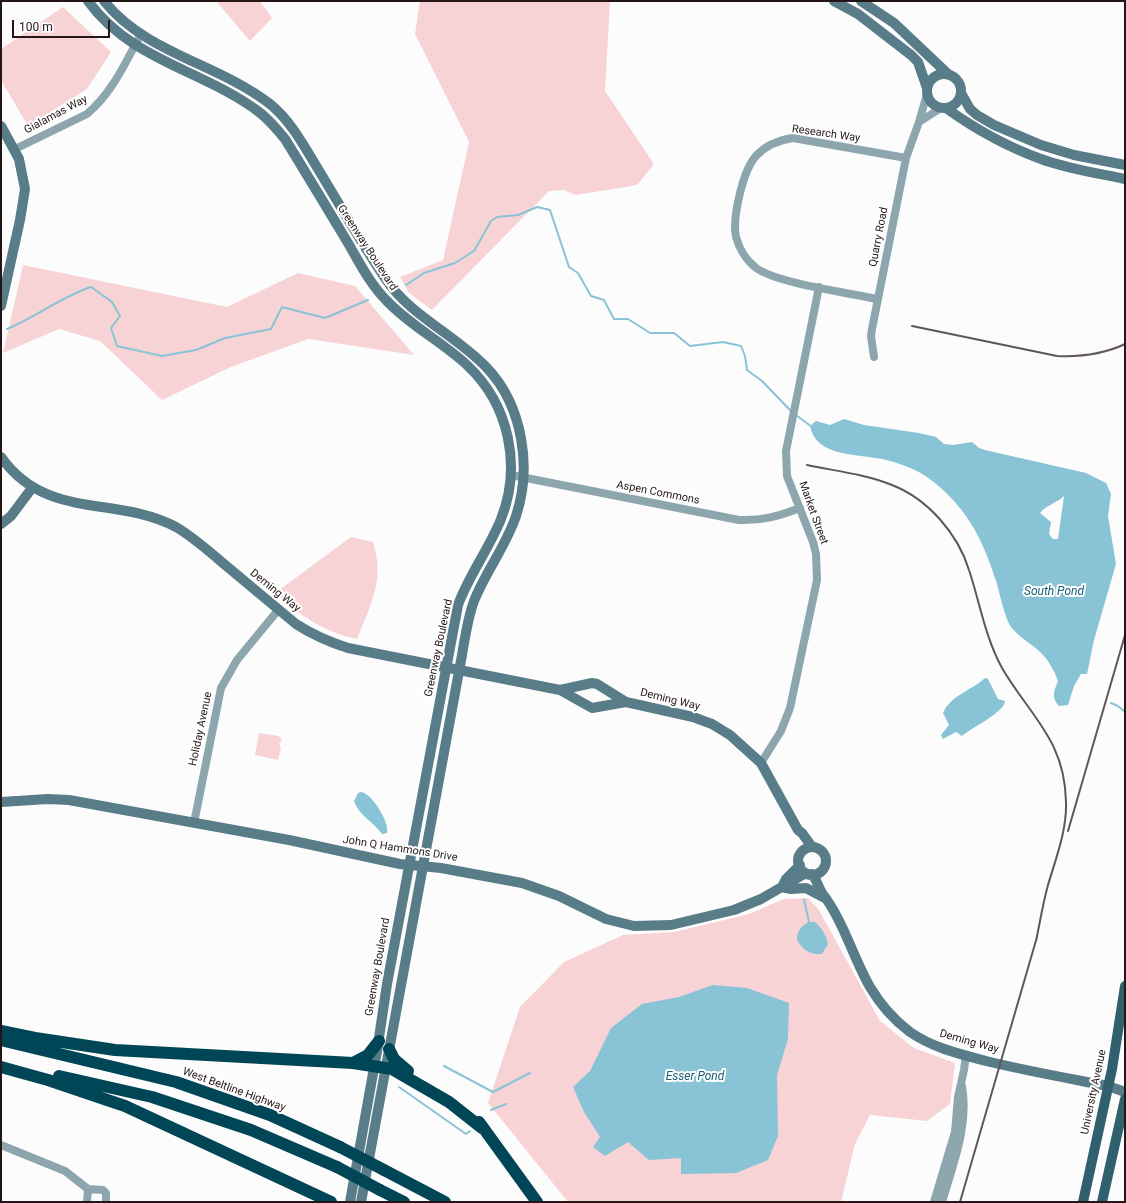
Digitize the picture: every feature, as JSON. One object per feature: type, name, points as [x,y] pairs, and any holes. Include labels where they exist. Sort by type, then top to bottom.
[{"type":"highway","points":[[1,1031],[35,1038],[115,1050],[276,1060],[353,1063],[380,1067],[406,1077],[449,1102],[482,1128]]},
{"type":"highway","name":"West Beltline Highway","points":[[1,1040],[176,1082],[270,1115],[340,1147],[445,1202]]},
{"type":"highway","points":[[353,1063],[368,1055],[379,1041]]},
{"type":"highway","points":[[389,1049],[396,1062],[460,1105],[479,1121],[482,1128],[537,1202]]},
{"type":"highway","points":[[1,1062],[152,1098],[251,1130],[337,1167],[404,1202]]},
{"type":"highway","points":[[1,1067],[114,1101],[331,1202]]},
{"type":"main road","name":"University Avenue","points":[[1083,1202],[1108,1086],[1125,986]]},
{"type":"main road","points":[[1102,1202],[1125,1099]]},
{"type":"street","name":"Greenway Boulevard","points":[[88,1],[108,26],[135,46],[239,99],[255,109],[277,129],[285,139],[378,291],[405,318],[469,366],[486,386],[501,414],[507,430],[510,447],[511,475],[506,504],[501,519],[465,587],[458,605],[446,667],[387,984],[379,1041],[380,1067],[361,1202]]},
{"type":"street","name":"Greenway Boulevard","points":[[104,1],[115,15],[141,34],[262,98],[286,120],[295,132],[390,286],[414,309],[468,350],[489,369],[499,382],[511,405],[522,441],[524,477],[516,518],[473,603],[459,670],[389,1049],[380,1067],[350,1202]]},
{"type":"street","points":[[834,1],[858,14],[918,62],[932,103],[944,108],[999,140],[1042,160],[1071,168],[1125,179]]},
{"type":"street","points":[[861,1],[894,23],[958,82],[961,93],[970,109],[977,115],[994,125],[1040,145],[1074,155],[1125,165]]},
{"type":"street","name":"Gialamas Way","points":[[15,149],[81,117],[96,107],[114,84],[141,34]]},
{"type":"street","points":[[927,91],[933,79],[943,74],[949,75]]},
{"type":"street","name":"Quarry Road","points":[[874,357],[871,336],[877,299],[906,158],[919,122],[927,91]]},
{"type":"street","points":[[919,122],[956,103],[961,93]]},
{"type":"street","points":[[1,126],[15,149],[19,160],[25,189],[20,220],[1,306]]},
{"type":"street","name":"Research Way","points":[[877,299],[778,279],[761,272],[754,267],[741,250],[736,235],[737,212],[744,177],[752,161],[770,145],[793,138],[906,158]]},
{"type":"street","name":"Market Street","points":[[761,763],[781,731],[790,708],[817,580],[816,554],[787,476],[786,451],[819,287]]},
{"type":"street","name":"Deming Way","points":[[1,457],[15,474],[32,488],[58,498],[146,516],[176,528],[202,546],[308,632],[330,642],[348,648],[560,690],[587,707],[592,708],[626,702]]},
{"type":"street","name":"Aspen Commons","points":[[511,475],[739,520],[754,521],[778,517],[800,508]]},
{"type":"street","points":[[1,524],[11,516],[32,488]]},
{"type":"street","name":"Holiday Avenue","points":[[194,823],[221,688],[237,660],[279,609]]},
{"type":"street","name":"Deming Way","points":[[560,690],[592,683],[626,702],[686,715],[712,724],[730,735],[761,763],[798,830],[812,847]]},
{"type":"street","name":"John Q Hammons Drive","points":[[1,802],[61,799],[535,886],[606,919],[620,923],[645,926],[670,925],[734,910],[762,899],[782,887],[809,874]]},
{"type":"street","name":"Deming Way","points":[[798,830],[797,835],[802,852]]},
{"type":"street","points":[[812,847],[819,849],[824,854],[826,864],[823,870],[809,874],[800,865],[799,858],[802,852],[812,847]]},
{"type":"street","name":"John Q Hammons Drive","points":[[782,887],[786,879],[800,865]]},
{"type":"street","name":"Deming Way","points":[[823,870],[828,899],[869,986],[890,1014],[910,1032],[952,1052],[1051,1075],[1108,1086],[1125,1092]]},
{"type":"street","name":"Deming Way","points":[[809,874],[821,892],[828,899]]},
{"type":"street","points":[[782,887],[791,889],[806,888],[828,899]]},
{"type":"street","points":[[934,1202],[955,1132],[958,1097],[966,1055]]},
{"type":"street","points":[[942,1202],[963,1127],[964,1097],[962,1081]]},
{"type":"street","name":"Deming Way","points":[[1108,1086],[1125,1083]]},
{"type":"street","points":[[1,1145],[65,1170],[88,1189],[103,1190],[106,1193],[106,1202]]},
{"type":"street","points":[[86,1202],[88,1189]]},
{"type":"shaded area","points":[[216,1],[260,1],[272,18],[250,41]]},
{"type":"shaded area","points":[[420,1],[610,1],[605,91],[654,164],[637,185],[576,195],[563,190],[549,191],[432,310],[409,293],[400,277],[443,260],[469,142],[415,34]]},
{"type":"shaded area","points":[[63,7],[111,52],[87,89],[28,126],[1,80],[1,49]]},
{"type":"shaded area","points":[[23,265],[227,307],[298,273],[355,286],[414,355],[308,339],[231,367],[162,400],[100,341],[59,329],[3,353]]},
{"type":"shaded area","points":[[351,537],[373,542],[378,569],[375,592],[357,639],[334,632],[313,622],[275,593]]},
{"type":"shaded area","points":[[259,733],[279,736],[282,741],[279,743],[281,749],[278,760],[255,755]]},
{"type":"shaded area","points":[[808,898],[819,910],[880,1021],[914,1048],[955,1063],[950,1104],[927,1121],[870,1115],[855,1144],[841,1202],[568,1202],[488,1103],[520,1007],[564,962],[623,935],[674,932],[749,914],[784,899]]},
{"type":"water","name":"South Pond","points":[[844,419],[864,425],[936,437],[944,444],[953,445],[972,442],[979,448],[985,450],[1086,473],[1106,483],[1111,494],[1108,516],[1116,564],[1094,640],[1087,674],[1081,674],[1074,686],[1068,705],[1059,706],[1056,703],[1054,691],[1058,681],[1048,661],[1039,651],[1011,627],[986,552],[963,511],[941,488],[927,477],[911,468],[887,460],[850,455],[829,449],[820,444],[814,436],[810,426],[816,421],[830,425]],"holes":[[[1064,496],[1058,539],[1053,539],[1049,534],[1051,522],[1040,513]]]},
{"type":"water","points":[[985,678],[988,679],[998,699],[1005,701],[1003,706],[994,715],[962,736],[956,732],[943,739],[941,735],[949,725],[943,713],[946,707],[956,698]]},
{"type":"water","points":[[361,792],[370,797],[379,809],[386,823],[387,833],[382,834],[375,825],[359,811],[354,801],[358,793]]},
{"type":"water","points":[[809,922],[815,922],[822,929],[826,938],[828,944],[822,954],[810,953],[802,947],[797,940],[800,929]]},
{"type":"water","name":"Esser Pond","points":[[713,985],[747,988],[789,1003],[788,1039],[777,1075],[778,1136],[768,1160],[736,1173],[681,1174],[681,1158],[649,1160],[628,1142],[605,1156],[593,1147],[600,1137],[584,1112],[573,1087],[590,1071],[611,1028],[642,1004],[679,997]]},
{"type":"waterway","points":[[406,285],[424,273],[455,263],[474,251],[491,221],[497,217],[518,215],[537,207],[550,210],[569,267],[578,273],[591,296],[604,300],[614,319],[628,319],[650,333],[674,333],[690,346],[723,342],[741,346],[745,356],[747,370],[762,381],[791,411]]},
{"type":"waterway","points":[[7,329],[69,296],[91,287],[112,302],[120,316],[111,328],[117,346],[162,356],[196,350],[225,338],[271,329],[282,307],[325,318],[368,300]]},
{"type":"waterway","points":[[796,415],[812,427]]},
{"type":"waterway","points":[[1111,703],[1118,706],[1125,712]]},
{"type":"waterway","points":[[804,900],[809,922]]},
{"type":"waterway","points":[[444,1066],[493,1092],[530,1073]]},
{"type":"waterway","points":[[399,1087],[466,1134],[470,1131]]},
{"type":"waterway","points":[[491,1110],[506,1104]]},
{"type":"railway","points":[[912,326],[1057,356],[1092,354],[1125,344]]},
{"type":"railway","points":[[807,465],[871,478],[905,491],[918,499],[940,519],[949,531],[964,557],[996,656],[1002,668],[1053,745],[1060,762],[1064,780],[1066,802],[1065,823],[1046,892],[1036,941]]},
{"type":"railway","points":[[1068,831],[1125,635]]},
{"type":"railway","points":[[960,1202],[1037,937]]}]
